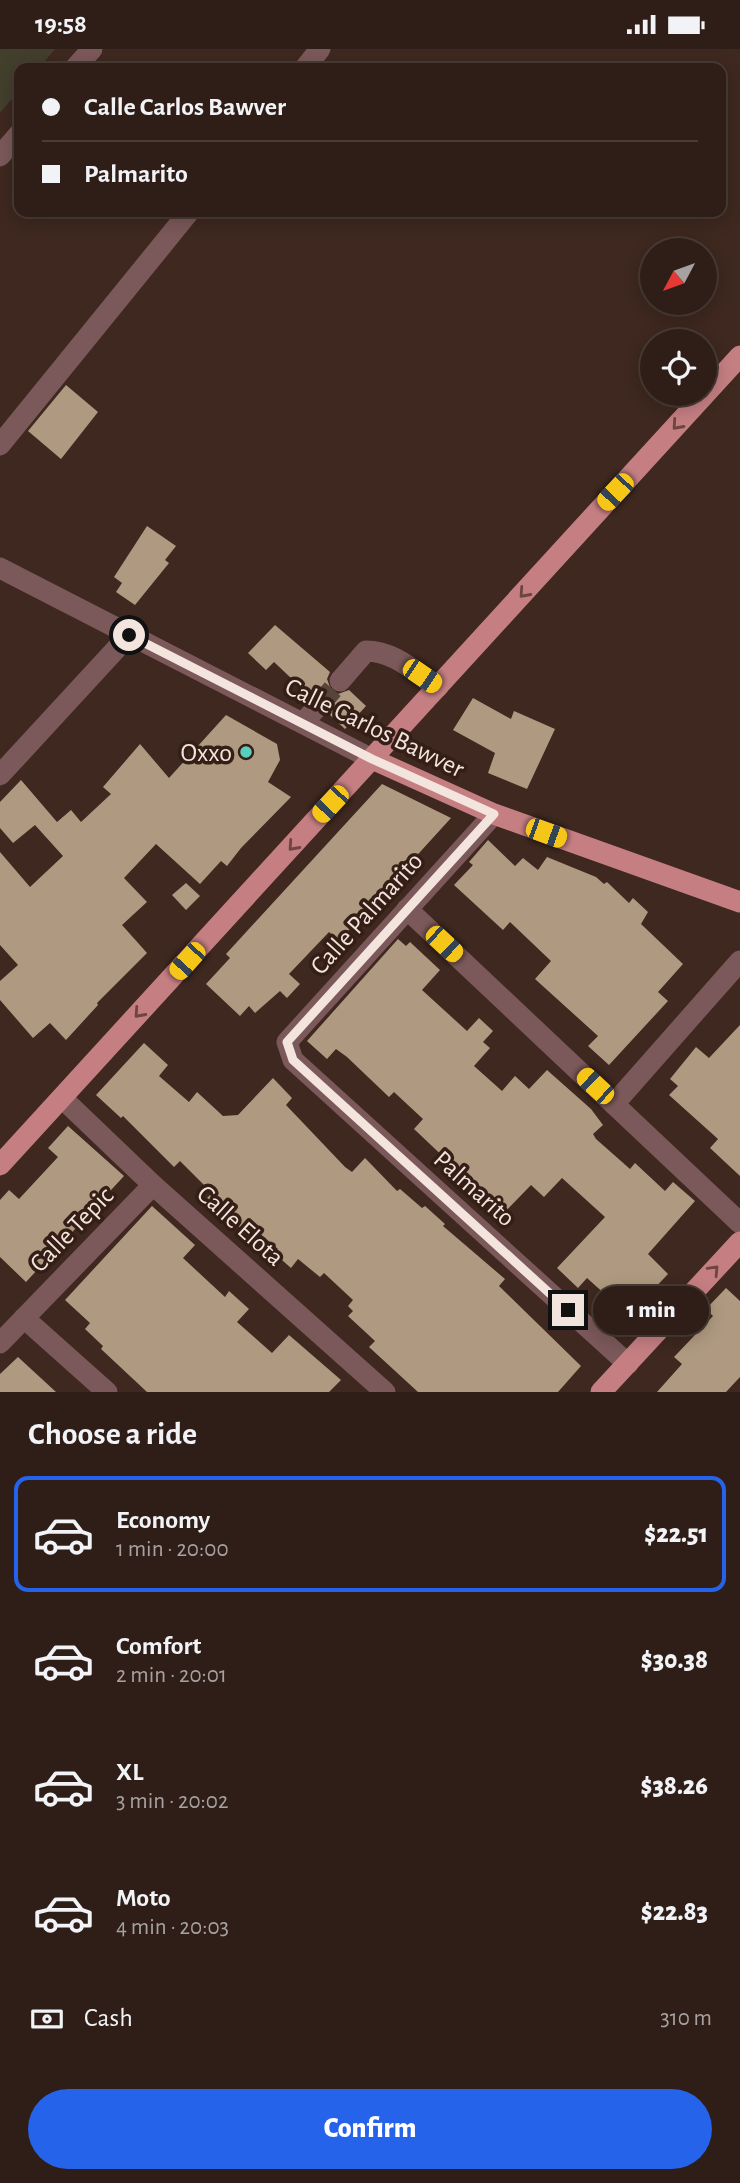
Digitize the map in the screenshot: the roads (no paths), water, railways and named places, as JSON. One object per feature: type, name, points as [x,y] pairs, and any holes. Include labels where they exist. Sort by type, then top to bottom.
[{"type":"main road","points":[[0,1165],[740,356]]},
{"type":"main road","name":"Calle Carlos Bawver","points":[[372,759],[494,814],[740,902]]},
{"type":"main road","points":[[601,1392],[740,1242]]},
{"type":"street","points":[[79,63],[92,49]]},
{"type":"street","points":[[309,63],[320,49]]},
{"type":"street","points":[[0,156],[14,140]]},
{"type":"street","points":[[0,445],[185,217]]},
{"type":"street","name":"Calle Carlos Bawver","points":[[0,568],[372,759]]},
{"type":"street","points":[[0,775],[129,635]]},
{"type":"street","points":[[340,681],[366,651],[380,651],[438,687]]},
{"type":"street","points":[[303,723],[319,705]]},
{"type":"street","name":"Calle Palmarito","points":[[288,1051],[287,1042],[494,814]]},
{"type":"street","points":[[407,909],[740,1223]]},
{"type":"street","points":[[614,1104],[740,961]]},
{"type":"street","name":"Palmarito","points":[[288,1051],[293,1060],[628,1363]]},
{"type":"street","name":"Calle Elota","points":[[62,1098],[153,1185],[385,1392]]},
{"type":"street","name":"Calle Tepic","points":[[0,1343],[153,1185]]},
{"type":"street","points":[[24,1318],[107,1392]]},
{"type":"tunnel","points":[[319,705],[340,681]]},
{"type":"place","name":"Oxxo","points":[[246,752]]}]
